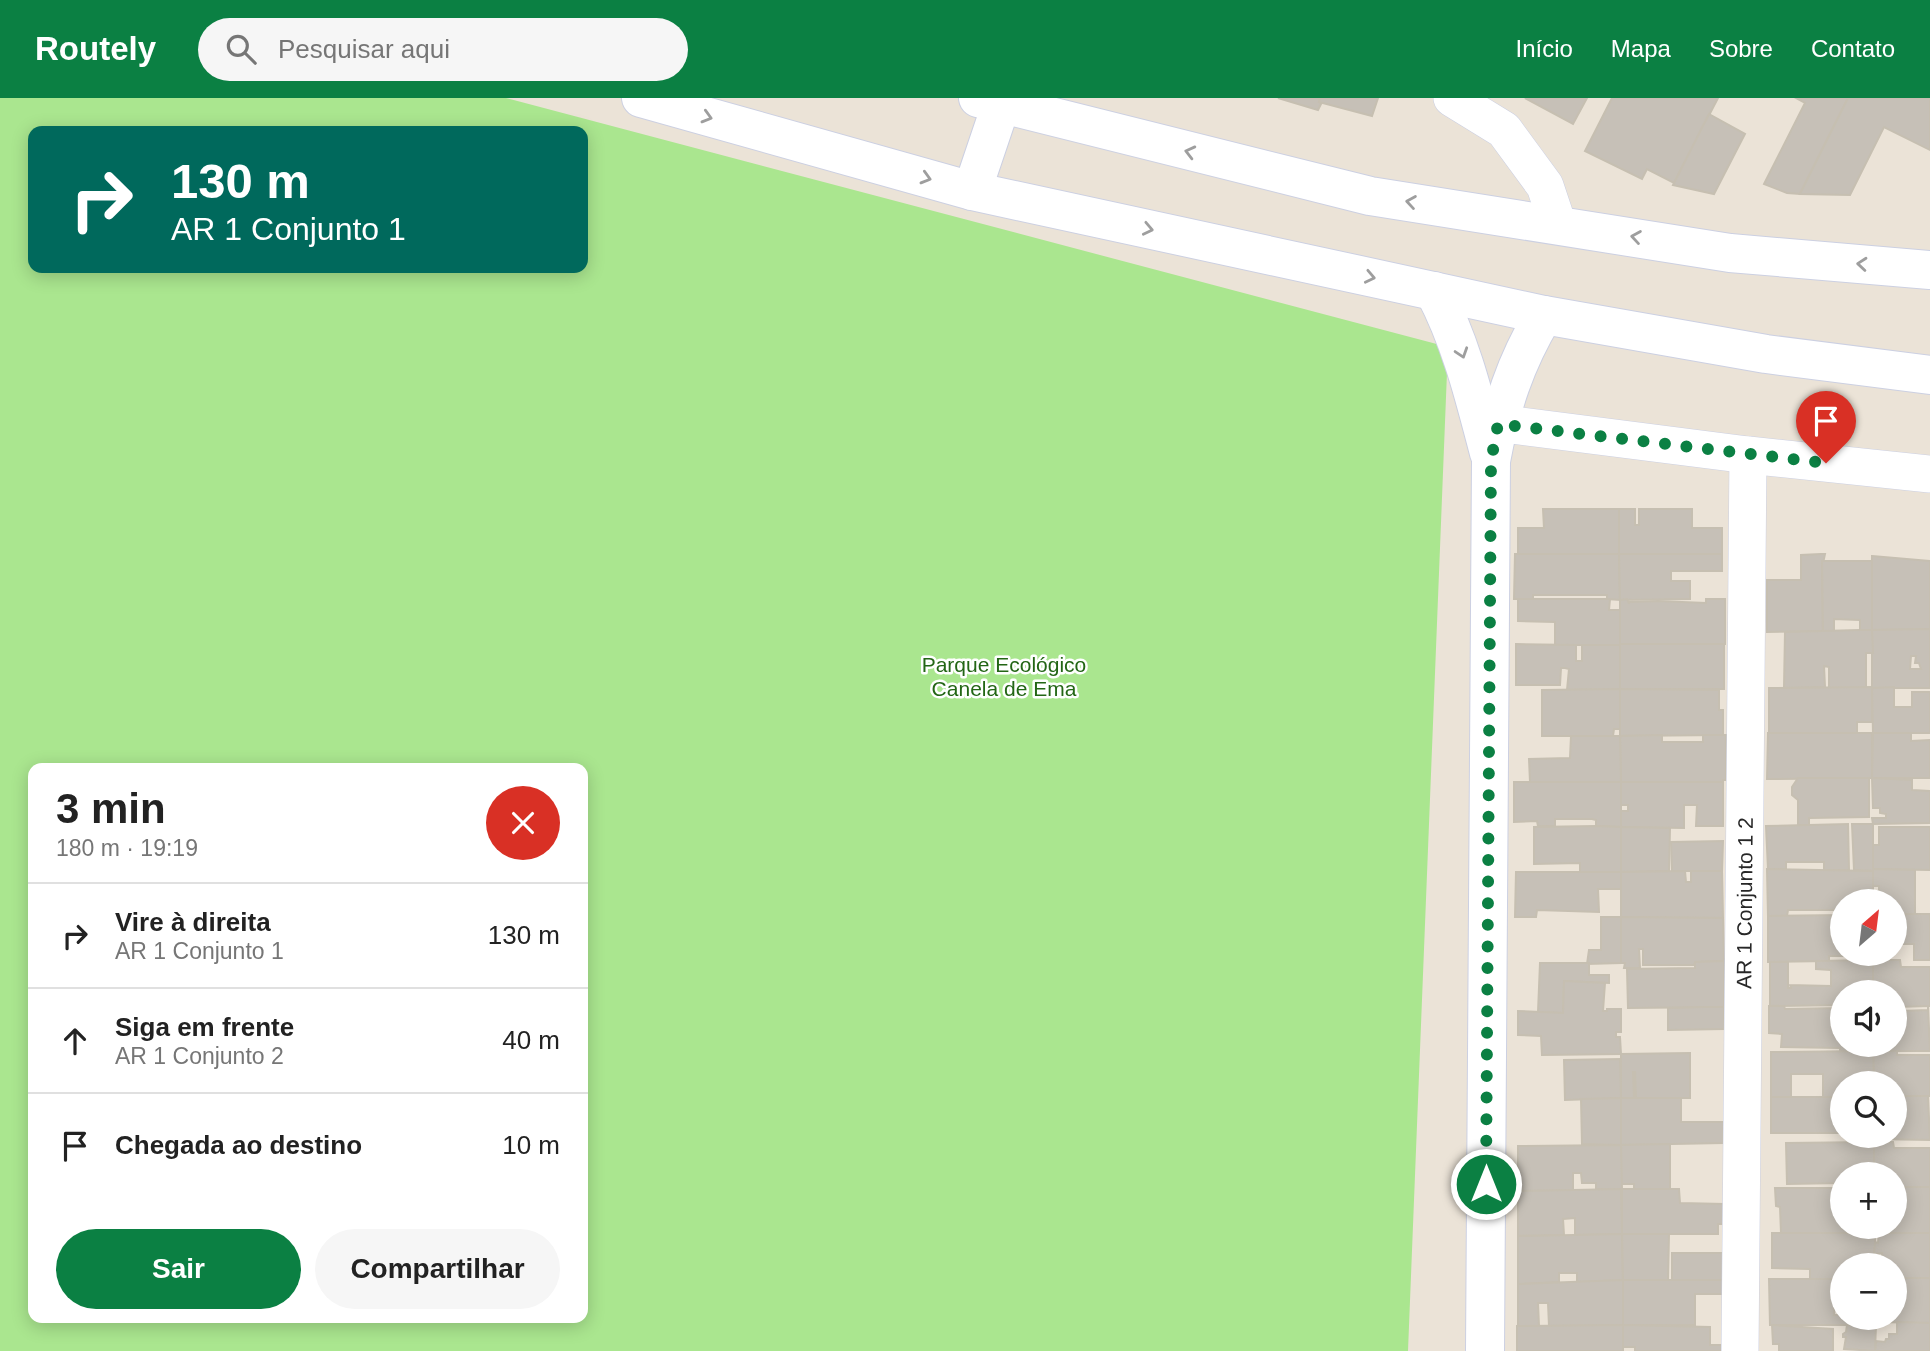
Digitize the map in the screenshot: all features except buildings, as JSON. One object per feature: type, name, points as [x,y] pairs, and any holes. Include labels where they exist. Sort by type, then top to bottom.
[{"type":"main road","points":[[641,98],[972,191],[1544,315],[1766,354],[1930,374]]},
{"type":"main road","points":[[972,191],[989,101],[1370,196],[1730,253],[1930,270]]},
{"type":"main road","points":[[1434,291],[1451,323],[1489,422],[1491,461],[1485,1351]]},
{"type":"main road","points":[[1489,422],[1544,315]]},
{"type":"street","points":[[1452,98],[1504,130],[1545,186],[1558,225]]},
{"type":"street","points":[[1489,422],[1748,455],[1930,474]]},
{"type":"street","name":"AR 1 Conjunto 1 2","points":[[1740,1351],[1748,455]]},
{"type":"green space","name":"Parque Ecológico Canela de Ema","points":[[0,98],[506,98],[1448,347],[1408,1351],[0,1351]]},
{"type":"route","points":[[1486,1184],[1491,461],[1498,424],[1826,463]]}]
